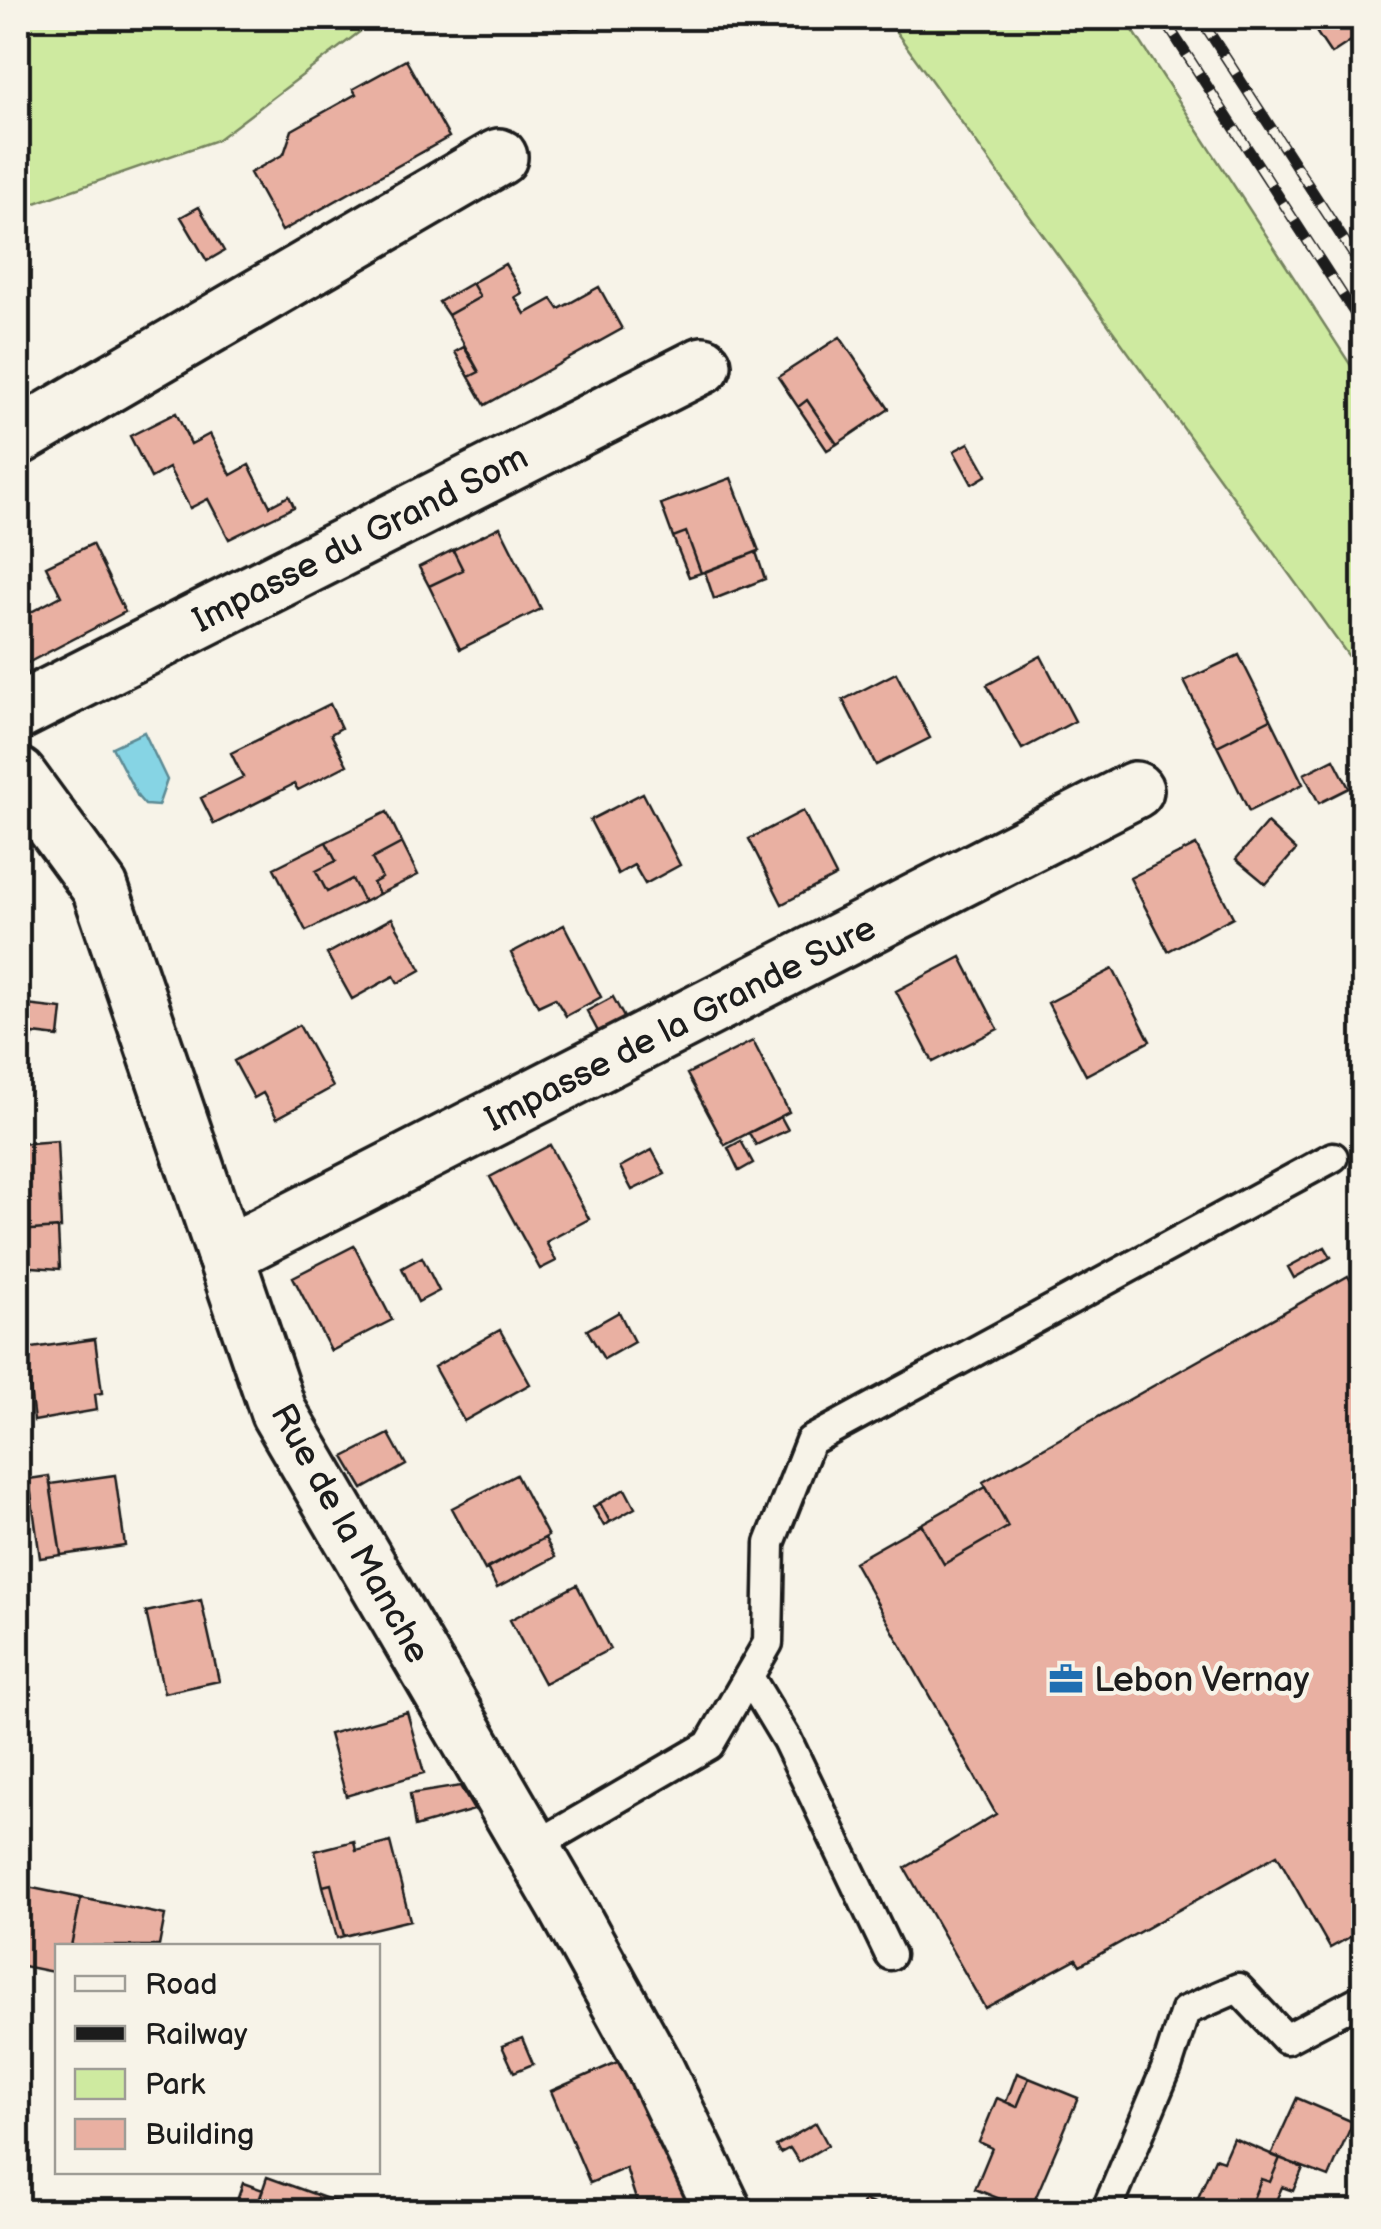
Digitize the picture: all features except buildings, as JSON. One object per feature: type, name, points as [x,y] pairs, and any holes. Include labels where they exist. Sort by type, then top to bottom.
[{"type":"street","points":[[18,436],[499,157]]},
{"type":"street","name":"Impasse du Grand Som","points":[[18,712],[704,365]]},
{"type":"street","name":"Rue de la Manche","points":[[18,776],[100,888],[279,1413],[654,2066],[724,2212]]},
{"type":"street","name":"Impasse de la Grande Sure","points":[[225,1256],[1135,790]]},
{"type":"lane","points":[[532,1848],[709,1745],[768,1643],[770,1543],[810,1440],[1333,1157]]},
{"type":"lane","points":[[749,1678],[787,1740],[890,1955]]},
{"type":"lane","points":[[1106,2212],[1167,2068],[1185,2011],[1238,1988],[1286,2039],[1364,1998]]},
{"type":"green space","points":[[18,18],[378,18],[217,140],[18,209]]},
{"type":"green space","points":[[886,18],[1125,18],[1363,384],[1363,676]]},
{"type":"water","points":[[144,732],[167,780],[158,806],[145,805],[138,797],[112,747]]},
{"type":"railway","points":[[1163,18],[1364,328]]},
{"type":"railway","points":[[1200,18],[1364,271]]},
{"type":"place","name":"Lebon Vernay","points":[[1066,1679]]}]
